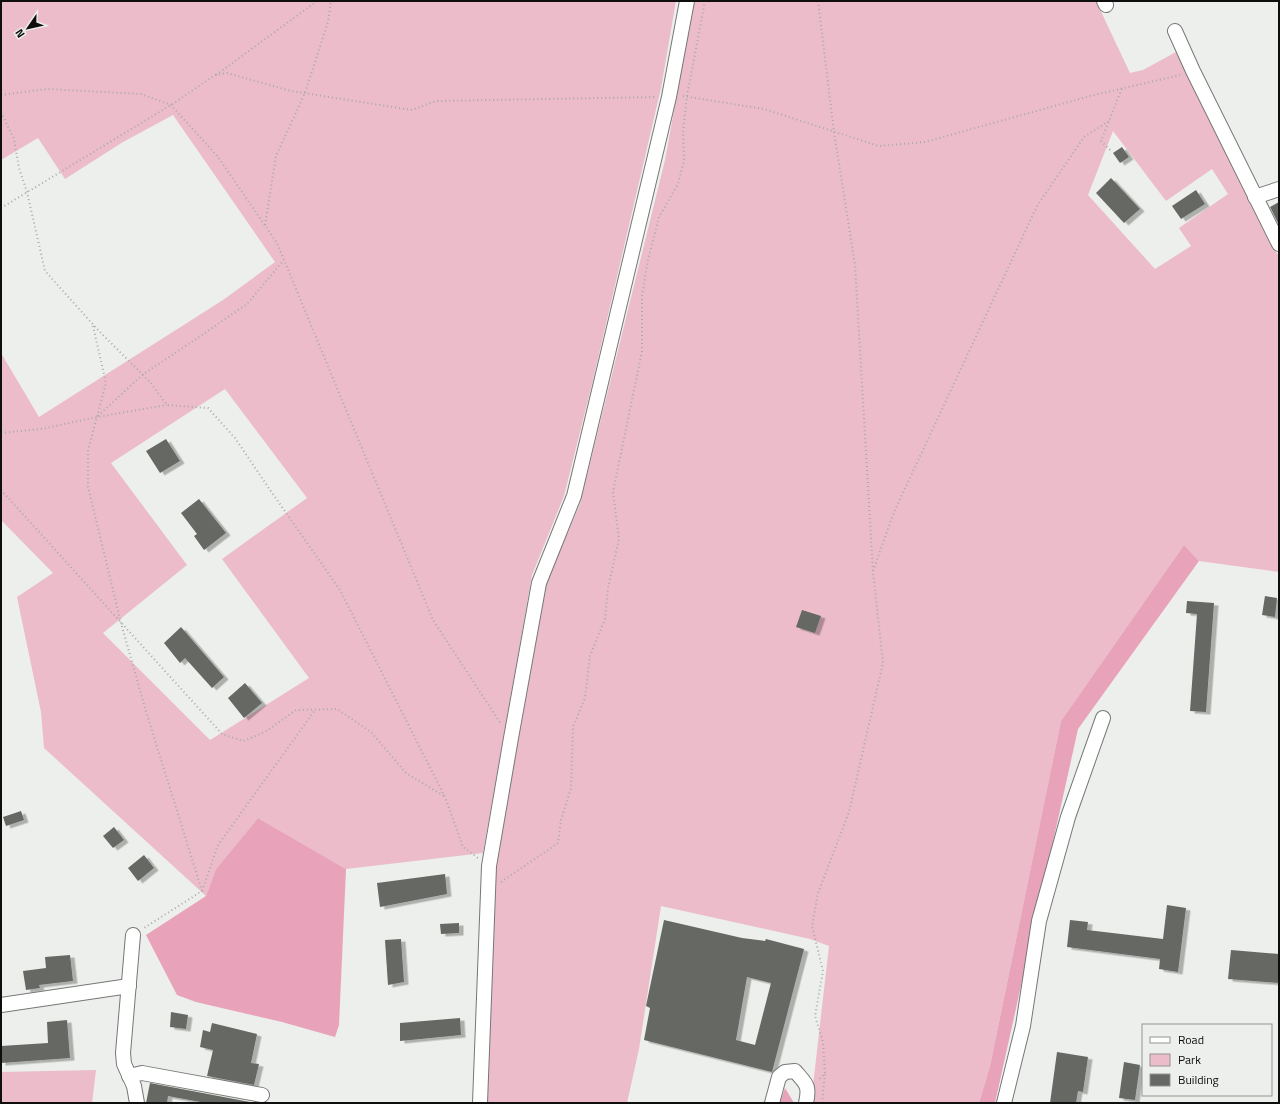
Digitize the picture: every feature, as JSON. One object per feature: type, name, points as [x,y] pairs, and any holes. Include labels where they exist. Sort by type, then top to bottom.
[{"type":"street","points":[[480,1103],[489,866],[510,738],[539,583],[574,496],[669,97],[687,1]]},
{"type":"street","points":[[1175,31],[1193,71],[1279,244]]},
{"type":"street","points":[[1255,197],[1279,189]]},
{"type":"street","points":[[1004,1103],[1028,1027],[1039,921],[1068,817],[1103,718]]},
{"type":"street","points":[[133,935],[123,1053],[124,1064],[134,1086],[137,1103]]},
{"type":"street","points":[[1,1005],[129,986]]},
{"type":"street","points":[[772,1103],[779,1077],[785,1072],[795,1071],[806,1084],[807,1098]]},
{"type":"street","points":[[129,1076],[142,1073],[262,1096]]},
{"type":"path","points":[[1,208],[171,105],[215,76],[317,1]]},
{"type":"path","points":[[265,226],[276,156],[305,93],[328,22],[332,1]]},
{"type":"path","points":[[489,890],[558,843],[561,820],[571,788],[573,727],[585,698],[590,656],[605,618],[608,588],[619,539],[613,492],[642,352],[642,296],[648,260],[659,217],[678,184],[684,160],[683,131],[687,96],[705,1]]},
{"type":"path","points":[[818,1],[834,132],[855,264],[873,572],[884,664],[849,812],[818,892],[812,926],[823,971],[815,1016],[823,1042],[825,1073],[822,1103]]},
{"type":"path","points":[[215,76],[227,73],[291,91],[412,110],[436,101],[687,96],[764,109],[879,146],[925,142],[1122,88],[1171,78],[1193,71]]},
{"type":"path","points":[[1110,150],[1101,141],[1122,88]]},
{"type":"path","points":[[1,95],[47,89],[141,94],[171,105],[218,157],[277,244],[433,620],[510,738]]},
{"type":"path","points":[[1,112],[14,139],[19,168],[46,271],[93,325],[150,382],[167,405]]},
{"type":"path","points":[[873,572],[894,512],[1037,206],[1084,137],[1109,121]]},
{"type":"path","points":[[97,417],[142,375],[247,304],[284,260]]},
{"type":"path","points":[[93,325],[106,383],[88,450],[88,487],[121,623],[145,708],[202,891]]},
{"type":"path","points":[[1,434],[41,429],[97,417],[167,405],[208,408],[235,438],[340,590],[445,797],[463,847],[489,866]]},
{"type":"path","points":[[1,490],[222,734],[243,741],[265,732],[296,710],[337,709],[371,732],[406,773],[445,797]]},
{"type":"path","points":[[133,935],[202,891],[218,845],[315,710]]},
{"type":"path","points":[[807,1098],[825,1073]]},
{"type":"green space","points":[[1,1],[676,1],[661,88],[592,384],[564,496],[532,575],[483,853],[346,869],[258,818],[216,869],[206,896],[44,748],[41,712],[17,597],[53,573],[1,520],[1,353],[39,417],[223,300],[275,262],[173,115],[123,142],[65,179],[38,138],[1,160]],"holes":[[[225,389],[307,498],[222,559],[309,678],[210,740],[103,633],[187,565],[111,463]]]},
{"type":"green space","points":[[694,1],[1096,1],[1130,73],[1143,70],[1176,52],[1279,257],[1279,572],[1199,561],[1184,545],[1061,721],[990,1066],[979,1103],[811,1103],[829,946],[810,939],[661,906],[639,1049],[627,1103],[485,1103],[494,869],[546,583],[580,504],[665,160]],"holes":[[[1113,131],[1166,201],[1212,169],[1228,194],[1179,228],[1191,246],[1155,269],[1088,195]]]},
{"type":"green space","points":[[96,1070],[92,1103],[1,1103],[1,1072]]},
{"type":"shaded area","points":[[1184,545],[1199,561],[1078,729],[995,1103],[979,1103],[990,1066],[1061,721]]},
{"type":"shaded area","points":[[258,818],[346,869],[339,1025],[335,1037],[282,1022],[196,1002],[177,995],[146,935],[206,896],[216,869]]},
{"type":"shaded area","points":[[785,1088],[794,1103],[780,1103]]},
{"type":"building","points":[[1122,147],[1129,157],[1120,163],[1113,153]]},
{"type":"building","points":[[1111,178],[1140,209],[1124,223],[1096,193]]},
{"type":"building","points":[[1196,190],[1205,204],[1181,219],[1172,206]]},
{"type":"building","points":[[1279,202],[1279,225],[1270,207]]},
{"type":"building","points":[[166,439],[180,461],[160,473],[146,451]]},
{"type":"building","points":[[199,499],[226,533],[204,550],[194,536],[197,534],[181,513]]},
{"type":"building","points":[[1265,596],[1277,598],[1275,617],[1262,615]]},
{"type":"building","points":[[1187,601],[1214,603],[1206,712],[1190,711],[1197,614],[1186,613]]},
{"type":"building","points":[[802,610],[821,616],[815,633],[796,627]]},
{"type":"building","points":[[181,627],[224,677],[212,688],[185,658],[180,663],[164,643]]},
{"type":"building","points":[[245,683],[262,703],[244,718],[228,698]]},
{"type":"building","points":[[21,811],[24,820],[6,826],[3,817]]},
{"type":"building","points":[[114,827],[124,840],[113,848],[103,836]]},
{"type":"building","points":[[144,855],[154,868],[138,881],[128,868]]},
{"type":"building","points":[[445,874],[447,894],[380,907],[377,883]]},
{"type":"building","points":[[1167,905],[1186,908],[1178,972],[1159,969],[1160,959],[1067,947],[1070,920],[1088,922],[1087,930],[1163,939]]},
{"type":"building","points":[[664,920],[742,938],[765,941],[766,939],[804,949],[772,1072],[644,1040],[650,1008],[646,1006]],"holes":[[[747,977],[771,983],[755,1045],[736,1040]]]},
{"type":"building","points":[[459,923],[459,933],[441,934],[440,924]]},
{"type":"building","points":[[401,939],[404,982],[388,985],[385,940]]},
{"type":"building","points":[[1231,950],[1279,954],[1279,983],[1228,979]]},
{"type":"building","points":[[70,955],[73,981],[39,985],[40,988],[26,990],[23,971],[46,968],[45,957]]},
{"type":"building","points":[[171,1012],[188,1015],[186,1029],[170,1027]]},
{"type":"building","points":[[460,1018],[461,1035],[400,1041],[400,1023]]},
{"type":"building","points":[[67,1020],[70,1058],[1,1063],[1,1046],[48,1043],[47,1022]]},
{"type":"building","points":[[212,1023],[257,1034],[251,1063],[259,1064],[254,1085],[207,1076],[213,1050],[200,1047],[203,1030],[210,1032]]},
{"type":"building","points":[[1057,1052],[1088,1057],[1083,1092],[1078,1091],[1076,1103],[1050,1103]]},
{"type":"building","points":[[1124,1062],[1140,1065],[1135,1100],[1119,1098]]},
{"type":"building","points":[[150,1083],[250,1103],[206,1103],[168,1096],[167,1103],[146,1103]]}]
